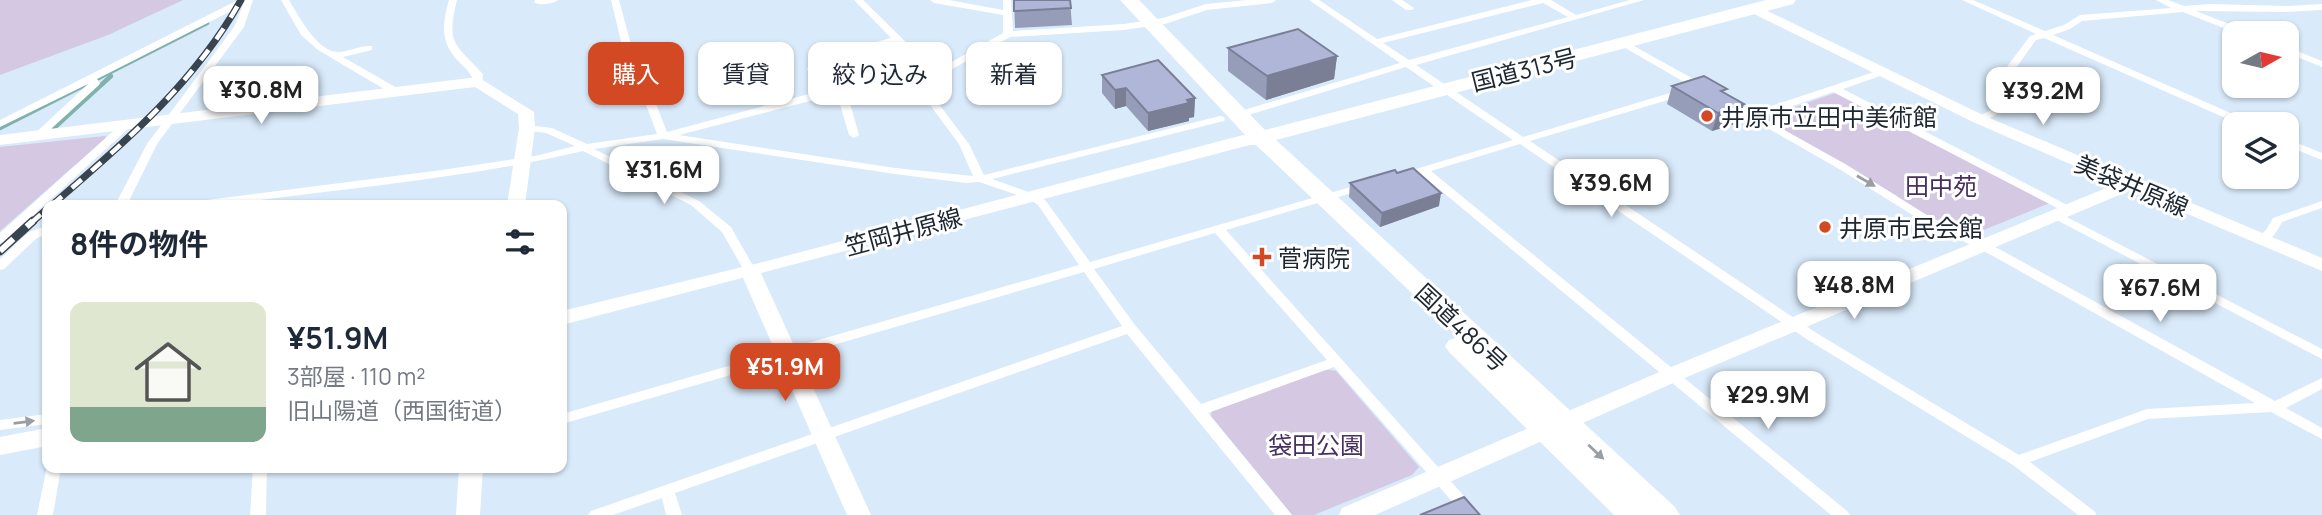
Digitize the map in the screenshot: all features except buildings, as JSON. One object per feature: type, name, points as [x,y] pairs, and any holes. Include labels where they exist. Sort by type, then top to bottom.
[{"type":"highway","points":[[1111,0],[1142,25],[1252,139]]},
{"type":"highway","points":[[1129,0],[1142,25]]},
{"type":"highway","name":"国道313号","points":[[1252,139],[1787,0]]},
{"type":"highway","name":"国道486号","points":[[1252,139],[1554,426],[1634,515]]},
{"type":"highway","name":"国道486号","points":[[1554,426],[1664,515]]},
{"type":"main road","name":"美袋井原線","points":[[1755,9],[1979,120],[2322,265]]},
{"type":"main road","points":[[0,141],[393,90],[478,82],[524,110],[527,128],[517,200]]},
{"type":"main road","name":"笠岡井原線","points":[[567,317],[1252,139]]},
{"type":"main road","points":[[1351,515],[1672,375],[2130,184]]},
{"type":"main road","points":[[750,271],[859,515]]},
{"type":"main road","points":[[0,446],[42,432]]},
{"type":"main road","points":[[468,515],[471,473]]},
{"type":"street","points":[[0,124],[92,81],[247,0]]},
{"type":"street","points":[[124,200],[167,120],[239,27],[247,0]]},
{"type":"street","points":[[285,0],[304,33],[332,56],[393,90]]},
{"type":"street","points":[[453,0],[447,42],[450,50],[478,74],[478,82]]},
{"type":"street","points":[[538,2],[554,0]]},
{"type":"street","points":[[615,0],[635,78],[647,94],[663,136]]},
{"type":"street","points":[[861,2],[879,0]]},
{"type":"street","points":[[934,0],[1007,13]]},
{"type":"street","points":[[1007,0],[1008,34]]},
{"type":"street","points":[[952,65],[1008,34],[1094,31],[1142,25],[1213,3],[1272,0]]},
{"type":"street","points":[[1314,0],[1794,324],[2018,461],[2089,515]]},
{"type":"street","points":[[1396,0],[1409,8]]},
{"type":"street","points":[[1375,42],[1544,0],[1574,17]]},
{"type":"street","points":[[663,136],[895,172],[966,180],[981,179],[1229,117],[1407,64],[1640,0]]},
{"type":"street","points":[[1966,0],[2222,113]]},
{"type":"street","points":[[2160,0],[2222,24]]},
{"type":"street","points":[[861,2],[901,42]]},
{"type":"street","points":[[1979,120],[1993,113],[2012,95],[2011,68],[2033,38],[2067,27],[2086,16],[2129,16],[2180,8],[2322,7]]},
{"type":"street","points":[[884,42],[898,38]]},
{"type":"street","points":[[1623,43],[1807,146],[1880,189],[1893,200],[2322,434]]},
{"type":"street","points":[[332,56],[369,48]]},
{"type":"street","points":[[2300,55],[2322,64]]},
{"type":"street","points":[[1752,116],[1883,72]]},
{"type":"street","points":[[36,137],[92,81]]},
{"type":"street","points":[[567,418],[1702,87]]},
{"type":"street","points":[[1835,89],[2322,355]]},
{"type":"street","points":[[229,200],[522,161],[586,147],[663,136],[808,98]]},
{"type":"street","points":[[845,105],[854,135]]},
{"type":"street","points":[[936,105],[964,144],[981,179],[1033,197],[1042,203],[1130,328],[1284,515]]},
{"type":"street","points":[[43,200],[125,126]]},
{"type":"street","points":[[527,128],[548,130],[695,203],[727,230],[750,271]]},
{"type":"street","points":[[2299,147],[2322,157]]},
{"type":"street","points":[[1423,170],[1842,515]]},
{"type":"street","points":[[0,239],[42,201]]},
{"type":"street","points":[[2262,239],[2271,232],[2277,220],[2322,205]]},
{"type":"street","points":[[1217,228],[1473,515]]},
{"type":"street","points":[[0,266],[33,235],[42,232]]},
{"type":"street","points":[[596,515],[1130,328]]},
{"type":"street","points":[[1197,411],[1335,362]]},
{"type":"street","points":[[2018,461],[2147,414],[2276,407],[2322,383]]},
{"type":"street","points":[[0,425],[42,430]]},
{"type":"street","points":[[44,515],[53,473]]},
{"type":"street","points":[[258,515],[260,473]]},
{"type":"street","points":[[667,490],[674,515]]},
{"type":"green space","points":[[0,0],[183,0],[108,35],[0,75]]},
{"type":"green space","name":"田中苑","points":[[1835,93],[2050,203],[1969,236],[1897,200],[1897,196],[1764,118]]},
{"type":"green space","points":[[105,136],[107,138],[82,163],[75,165],[0,231],[0,147]]},
{"type":"green space","name":"袋田公園","points":[[1324,369],[1336,371],[1419,467],[1412,475],[1314,515],[1292,515],[1211,416],[1212,410]]},
{"type":"waterway","points":[[0,128],[207,23]]},
{"type":"waterway","points":[[54,128],[111,76]]},
{"type":"railway","points":[[58,200],[131,135],[180,85],[202,59],[241,0]]},
{"type":"railway","points":[[31,223],[42,213]]},
{"type":"railway","points":[[0,251],[33,221]]},
{"type":"place","name":"井原市立田中美術館","points":[[1707,116]]},
{"type":"place","name":"井原市民会館","points":[[1825,227]]},
{"type":"place","name":"菅病院","points":[[1262,257]]}]
